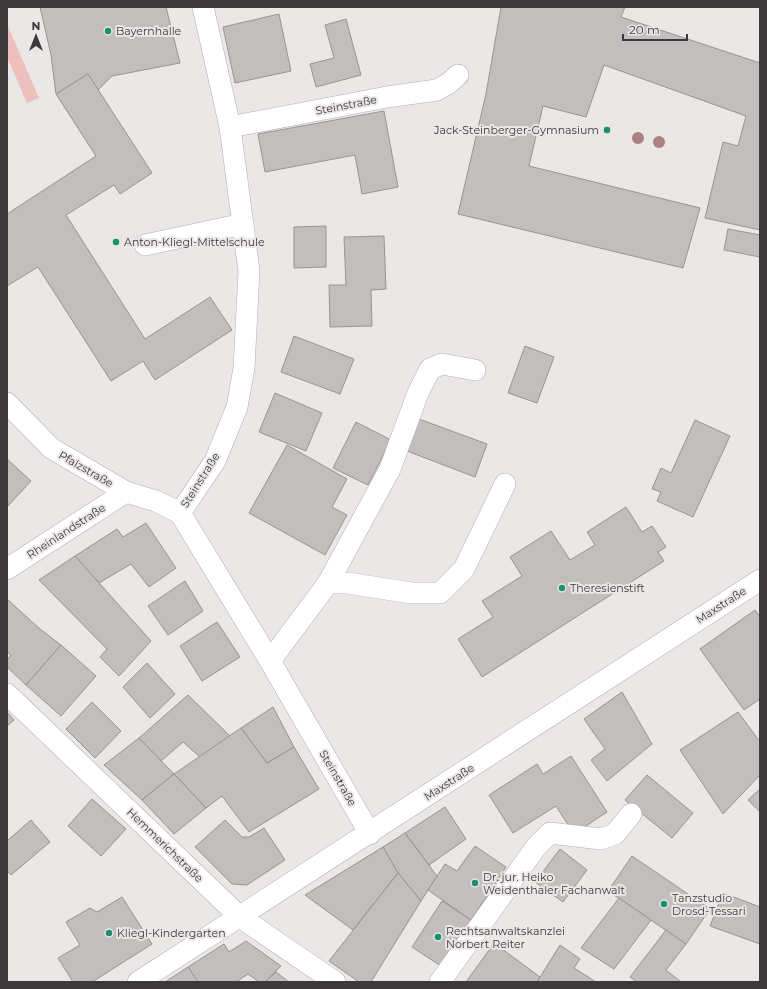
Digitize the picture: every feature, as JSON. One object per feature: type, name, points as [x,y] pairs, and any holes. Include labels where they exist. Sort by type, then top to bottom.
[{"type":"street","name":"Steinstraße","points":[[202,7],[230,127],[249,271],[244,368],[237,406],[215,461],[180,513],[270,661],[370,834]]},
{"type":"street","name":"Steinstraße","points":[[230,127],[387,97],[437,90],[449,84],[458,75]]},
{"type":"street","points":[[145,245],[243,224]]},
{"type":"street","points":[[270,661],[328,583],[390,469],[418,393],[430,369],[442,364],[474,370]]},
{"type":"street","name":"Pfalzstraße","points":[[7,403],[51,448],[126,492],[156,501],[180,513]]},
{"type":"street","points":[[328,583],[347,583],[412,593],[440,593],[464,569],[505,484]]},
{"type":"street","name":"Rheinlandstraße","points":[[8,566],[126,492]]},
{"type":"street","name":"Maxstraße","points":[[138,982],[370,834],[760,580]]},
{"type":"street","name":"Hemmerichstraße","points":[[7,694],[240,917],[335,982]]},
{"type":"street","points":[[440,982],[536,847],[550,833],[601,839],[615,834],[631,814]]},
{"type":"shaded area","points":[[7,24],[39,98],[27,103],[7,57]]},
{"type":"building","name":"Bayernhalle","points":[[40,7],[166,7],[180,63],[112,76],[98,90],[88,74],[56,94],[51,55]]},
{"type":"building","name":"Jack-Steinberger-Gymnasium","points":[[501,7],[625,7],[621,17],[760,63],[760,230],[705,218],[723,142],[738,146],[746,116],[604,65],[586,117],[543,106],[529,166],[700,208],[683,268],[458,214],[486,94]]},
{"type":"building","points":[[279,14],[291,71],[235,83],[223,27]]},
{"type":"building","points":[[346,19],[361,75],[316,87],[310,64],[334,58],[325,25]]},
{"type":"building","points":[[88,74],[152,173],[120,194],[114,185],[66,215],[145,339],[210,297],[232,330],[155,380],[143,361],[111,381],[38,267],[7,286],[7,214],[96,156],[56,94]]},
{"type":"building","points":[[384,111],[398,187],[362,194],[355,155],[265,172],[258,134]]},
{"type":"building","points":[[326,226],[326,267],[294,268],[294,227]]},
{"type":"building","points":[[728,229],[760,235],[760,257],[724,250]]},
{"type":"building","points":[[384,236],[386,289],[371,290],[372,326],[330,327],[329,285],[346,285],[344,237]]},
{"type":"building","points":[[294,336],[354,359],[340,394],[281,372]]},
{"type":"building","points":[[525,346],[554,357],[537,403],[508,393]]},
{"type":"building","points":[[275,393],[322,413],[306,451],[259,432]]},
{"type":"building","points":[[419,419],[487,444],[475,477],[407,451]]},
{"type":"building","points":[[695,420],[730,436],[693,517],[657,501],[661,492],[652,489],[661,468],[671,473]]},
{"type":"building","points":[[356,422],[391,440],[368,485],[333,468]]},
{"type":"building","points":[[287,445],[347,479],[332,507],[347,515],[325,555],[249,513]]},
{"type":"building","points":[[7,459],[31,481],[8,506],[7,506]]},
{"type":"building","name":"Theresienstift","points":[[626,507],[642,532],[652,526],[666,547],[658,552],[664,561],[482,677],[458,639],[493,617],[482,601],[522,576],[510,557],[551,531],[570,560],[595,545],[587,532]]},
{"type":"building","points":[[146,523],[176,568],[149,587],[131,564],[99,583],[75,556],[117,529],[123,537]]},
{"type":"building","points":[[75,556],[151,641],[119,676],[100,657],[107,649],[39,580]]},
{"type":"building","points":[[185,581],[203,611],[168,635],[148,606]]},
{"type":"building","points":[[7,599],[40,629],[61,645],[26,685],[7,667],[7,660],[11,655],[7,652]]},
{"type":"building","points":[[755,610],[760,617],[760,699],[744,710],[700,649]]},
{"type":"building","points":[[217,622],[240,657],[202,681],[180,646]]},
{"type":"building","points":[[61,645],[96,676],[61,716],[26,685]]},
{"type":"building","points":[[147,663],[175,694],[150,718],[123,687]]},
{"type":"building","points":[[622,692],[652,744],[607,781],[591,760],[605,749],[584,719]]},
{"type":"building","points":[[188,695],[230,736],[200,757],[183,742],[161,761],[139,738]]},
{"type":"building","points":[[92,702],[121,731],[95,758],[66,729]]},
{"type":"building","points":[[273,707],[294,747],[267,763],[241,728]]},
{"type":"building","points":[[7,712],[14,720],[7,726]]},
{"type":"building","points":[[738,712],[760,742],[760,775],[723,814],[680,750]]},
{"type":"building","points":[[241,728],[267,763],[294,747],[319,789],[249,832],[222,796],[206,808],[174,774]]},
{"type":"building","points":[[139,738],[174,774],[142,800],[104,765]]},
{"type":"building","points":[[571,756],[607,812],[574,834],[556,806],[513,833],[489,795],[537,764],[543,774]]},
{"type":"building","points":[[174,774],[206,808],[174,834],[142,800]]},
{"type":"building","points":[[647,775],[693,813],[672,838],[625,800]]},
{"type":"building","points":[[760,789],[760,812],[748,800]]},
{"type":"building","points":[[92,799],[126,829],[101,856],[68,826]]},
{"type":"building","points":[[445,807],[466,839],[429,865],[405,833]]},
{"type":"building","points":[[31,820],[50,842],[11,875],[7,871],[7,841]]},
{"type":"building","points":[[225,820],[242,837],[249,837],[264,828],[285,860],[247,885],[232,884],[195,847]]},
{"type":"building","points":[[405,833],[437,876],[421,901],[398,873],[383,847]]},
{"type":"building","points":[[475,846],[506,867],[471,920],[428,890],[445,864],[457,871]]},
{"type":"building","points":[[383,847],[398,873],[353,930],[305,895]]},
{"type":"building","points":[[560,849],[587,870],[563,902],[535,882]]},
{"type":"building","name":"Tanzstudio Drosd-Tessari","points":[[632,856],[710,909],[686,944],[608,891]]},
{"type":"building","points":[[398,873],[421,901],[371,982],[359,982],[329,961]]},
{"type":"building","points":[[723,893],[760,907],[760,944],[710,926]]},
{"type":"building","name":"Kliegl-Kindergarten","points":[[122,897],[152,944],[92,982],[73,982],[58,958],[80,945],[66,922],[90,908],[97,912]]},
{"type":"building","points":[[619,898],[651,920],[614,969],[581,948]]},
{"type":"building","points":[[442,901],[471,920],[441,966],[412,947]]},
{"type":"building","points":[[666,930],[686,944],[666,970],[681,982],[637,982],[630,977]]},
{"type":"building","points":[[246,941],[281,966],[265,982],[259,982],[248,974],[236,982],[198,982],[188,967],[224,944],[229,952]]},
{"type":"building","points":[[494,943],[540,977],[537,982],[466,982]]},
{"type":"building","points":[[560,945],[580,959],[574,968],[596,982],[537,982]]},
{"type":"building","points":[[188,967],[198,982],[165,982]]},
{"type":"building","points":[[276,972],[289,982],[265,982]]},
{"type":"place","name":"Bayernhalle","points":[[108,31]]},
{"type":"place","name":"Jack-Steinberger-Gymnasium","points":[[607,130]]},
{"type":"place","name":"Anton-Kliegl-Mittelschule","points":[[116,242]]},
{"type":"place","name":"Theresienstift","points":[[562,588]]},
{"type":"place","name":"Dr. jur. Heiko Weidenthaler Fachanwalt","points":[[475,883]]},
{"type":"place","name":"Tanzstudio Drosd-Tessari","points":[[664,904]]},
{"type":"place","name":"Kliegl-Kindergarten","points":[[109,933]]},
{"type":"place","name":"Rechtsanwaltskanzlei Norbert Reiter","points":[[438,937]]}]
